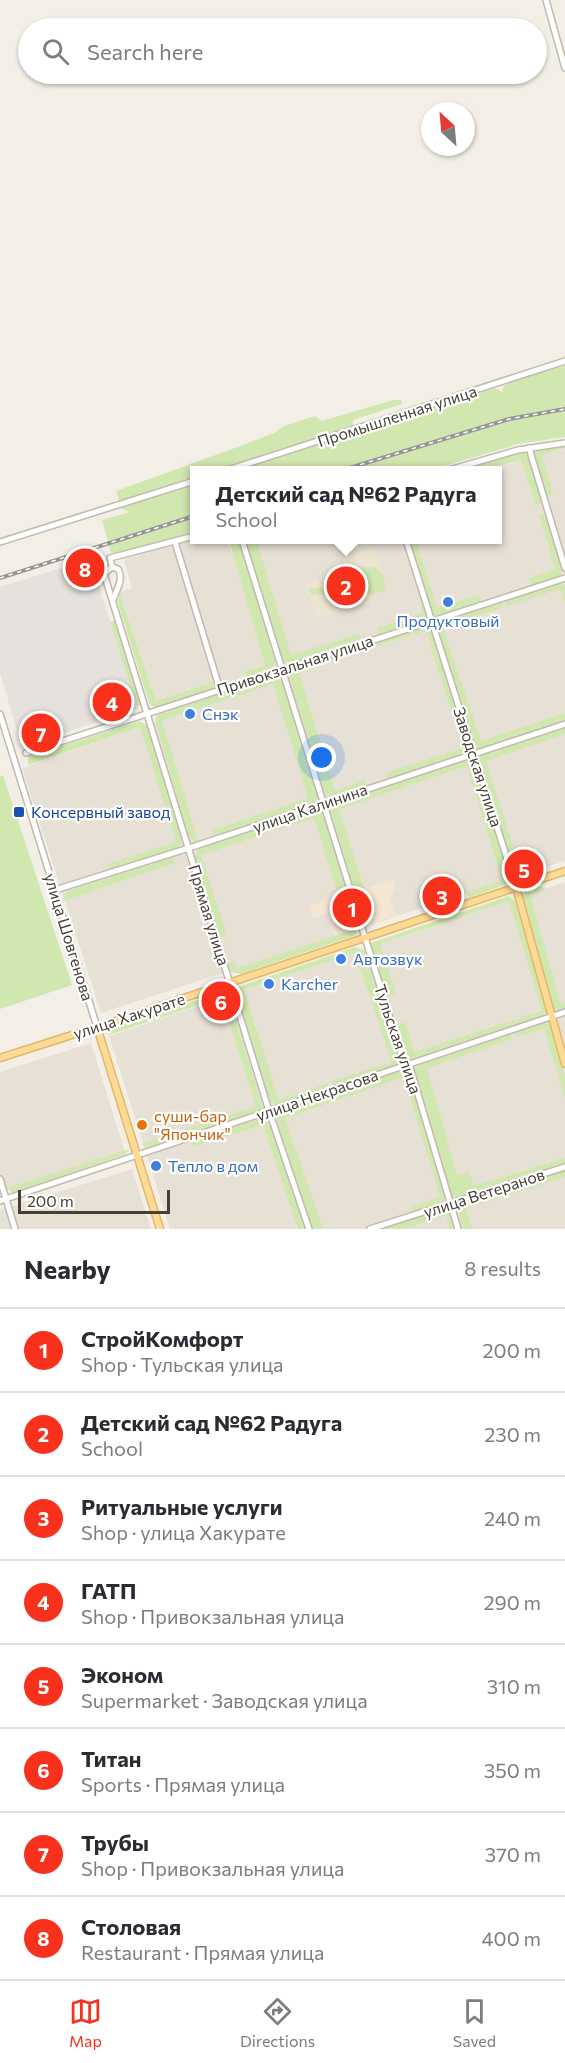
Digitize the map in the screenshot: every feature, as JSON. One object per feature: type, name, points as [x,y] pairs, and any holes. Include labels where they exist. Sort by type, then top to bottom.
[{"type":"main road","name":"улица Хакурате","points":[[0,1058],[97,1028],[565,871]]},
{"type":"main road","name":"Заводская улица","points":[[516,887],[565,1064]]},
{"type":"main road","name":"улица Шовгенова","points":[[97,1028],[160,1229]]},
{"type":"street","points":[[546,0],[565,68]]},
{"type":"street","name":"Промышленная улица","points":[[243,466],[565,361]]},
{"type":"street","points":[[466,466],[529,448],[565,443]]},
{"type":"street","points":[[529,448],[565,568]]},
{"type":"street","points":[[0,542],[190,483]]},
{"type":"street","points":[[112,600],[121,580],[121,574],[118,569],[112,567],[110,558],[190,538]]},
{"type":"street","points":[[175,542],[220,690]]},
{"type":"street","name":"Тульская улица","points":[[243,544],[403,1060],[409,1064],[458,1229]]},
{"type":"street","name":"Заводская улица","points":[[407,544],[516,887]]},
{"type":"street","name":"Прямая улица","points":[[112,567],[105,573],[105,577],[269,1111],[309,1229]]},
{"type":"street","name":"Привокзальная улица","points":[[26,753],[565,578]]},
{"type":"street","name":"улица Шовгенова","points":[[0,714],[97,1028]]},
{"type":"street","name":"улица Калинина","points":[[55,890],[565,724]]},
{"type":"street","name":"улица Некрасова","points":[[3,1200],[565,1012]]},
{"type":"street","name":"улица Ветеранов","points":[[370,1229],[565,1167]]},
{"type":"street","points":[[0,1179],[3,1200],[15,1229]]},
{"type":"shaded area","points":[[565,449],[565,861],[101,1013],[22,768],[162,719],[120,592],[132,588],[124,559],[190,540],[190,544],[229,544],[231,551],[254,544],[502,544],[502,466]]},
{"type":"shaded area","points":[[374,548],[386,589],[371,593],[373,602],[316,619],[305,584],[346,571],[342,558]]},
{"type":"shaded area","points":[[90,559],[138,708],[22,747],[0,673],[0,587]]},
{"type":"shaded area","points":[[393,879],[396,890],[393,891],[394,895],[390,896],[396,916],[334,936],[327,914],[312,918],[309,906]]},
{"type":"shaded area","points":[[565,882],[565,1229],[170,1229],[109,1036]]},
{"type":"shaded area","points":[[91,1043],[125,1152],[0,1192],[0,1072]]},
{"type":"shaded area","points":[[132,1169],[151,1229],[0,1229],[0,1210]]},
{"type":"green space","points":[[565,366],[565,437],[518,444],[444,466],[190,466],[190,535],[133,551],[111,553],[102,520],[130,512],[122,509],[116,491],[315,416],[322,421],[393,400],[401,400],[402,404],[353,420],[353,433],[476,393],[495,388],[502,392],[504,386],[519,377]]},
{"type":"green space","points":[[565,445],[565,448],[542,455],[553,493],[546,497],[534,455],[543,447]]},
{"type":"green space","points":[[524,452],[529,457],[543,502],[536,505],[521,460],[499,466],[475,465]]},
{"type":"green space","points":[[546,512],[563,571],[558,577],[531,585],[529,578],[555,569],[539,515]]},
{"type":"green space","points":[[230,544],[240,544],[275,661],[272,668],[247,677],[243,672],[265,665]]},
{"type":"green space","points":[[248,544],[258,544],[291,655],[359,634],[362,641],[290,664],[283,661]]},
{"type":"green space","points":[[409,544],[417,544],[437,608],[480,595],[482,602],[434,616]]},
{"type":"green space","points":[[350,564],[356,568],[377,567],[377,570],[383,574],[386,590],[368,595],[359,581],[334,593],[311,594],[309,588],[319,589],[345,580],[349,573],[347,565]]},
{"type":"green space","points":[[559,584],[565,585],[565,606],[560,589],[507,606],[506,601]]},
{"type":"green space","points":[[120,593],[156,701],[216,681],[215,688],[158,707],[149,703],[118,603]]},
{"type":"green space","points":[[502,602],[503,607],[443,628],[481,741],[565,713],[565,722],[480,750],[475,748],[435,625]]},
{"type":"green space","points":[[420,604],[423,604],[428,614],[426,619],[379,635],[377,628],[423,613]]},
{"type":"green space","points":[[116,620],[142,705],[137,706],[110,622]]},
{"type":"green space","points":[[427,627],[430,629],[468,746],[467,751],[462,755],[389,779],[385,773],[463,748],[426,631],[347,655],[299,673],[335,791],[365,780],[367,786],[330,799],[322,789],[289,676],[290,670]]},
{"type":"green space","points":[[273,677],[281,681],[286,694],[318,796],[314,803],[215,836],[213,830],[308,798],[273,684],[162,720],[198,841],[194,842],[188,835],[155,719],[157,715]]},
{"type":"green space","points":[[139,721],[146,725],[182,841],[174,850],[109,870],[107,864],[176,842],[140,727],[28,765],[28,757]]},
{"type":"green space","points":[[565,726],[565,734],[486,761],[515,852],[509,854],[479,758],[483,754]]},
{"type":"green space","points":[[468,759],[474,764],[509,878],[507,884],[469,898],[467,892],[502,880],[467,766],[339,809],[364,888],[355,891],[329,806]]},
{"type":"green space","points":[[3,775],[72,985],[0,1009],[0,776]]},
{"type":"green space","points":[[321,808],[347,892],[338,895],[314,818],[272,831],[269,824]]},
{"type":"green space","points":[[265,826],[268,833],[201,855],[227,935],[220,938],[195,857],[200,847]]},
{"type":"green space","points":[[173,857],[175,863],[63,901],[65,894],[70,890]]},
{"type":"green space","points":[[543,887],[544,890],[530,895],[561,1004],[565,1003],[565,1009],[558,1011],[553,1007],[522,898],[527,890]]},
{"type":"green space","points":[[509,896],[515,902],[547,1009],[541,1017],[414,1059],[407,1058],[396,1025],[405,1022],[415,1052],[542,1011],[509,901],[380,944],[396,994],[386,997],[371,943]]},
{"type":"green space","points":[[358,928],[353,936],[241,974],[231,972],[228,963],[234,961],[237,968]]},
{"type":"green space","points":[[355,947],[364,950],[400,1063],[334,1088],[332,1081],[392,1062],[355,953],[244,990],[279,1100],[328,1083],[330,1089],[277,1105],[269,1099],[237,992],[238,987]]},
{"type":"green space","points":[[222,992],[228,995],[263,1108],[148,1148],[141,1144],[256,1106],[225,1010],[228,1009],[223,997],[108,1035],[108,1032],[112,1027]]},
{"type":"green space","points":[[541,1023],[551,1026],[565,1078],[565,1099],[544,1029],[515,1037],[514,1032]]},
{"type":"green space","points":[[510,1033],[512,1039],[427,1068],[457,1175],[469,1172],[474,1186],[565,1158],[565,1165],[454,1198],[448,1190],[413,1066]]},
{"type":"green space","points":[[407,1070],[410,1075],[445,1200],[439,1205],[413,1213],[411,1207],[440,1197],[404,1077],[285,1118],[323,1229],[312,1229],[277,1114]]},
{"type":"green space","points":[[263,1118],[271,1127],[305,1229],[298,1229],[263,1125],[193,1147],[191,1140]]},
{"type":"green space","points":[[129,1149],[126,1154],[13,1193],[7,1188]]},
{"type":"green space","points":[[565,1170],[565,1177],[466,1208],[472,1229],[464,1229],[458,1211],[455,1212],[458,1205]]},
{"type":"green space","points":[[445,1208],[449,1211],[455,1229],[450,1229],[446,1215],[403,1229],[379,1229]]},
{"type":"railway","points":[[356,466],[509,419],[565,409]]},
{"type":"railway","points":[[0,578],[190,517]]},
{"type":"place","name":"Столовая","points":[[85,568]]},
{"type":"place","name":"Детский сад №62 Радуга","points":[[346,586]]},
{"type":"place","name":"Продуктовый","points":[[448,602]]},
{"type":"place","name":"ГАТП","points":[[112,702]]},
{"type":"place","name":"Снэк","points":[[190,714]]},
{"type":"place","name":"Трубы","points":[[41,733]]},
{"type":"place","name":"Консервный завод","points":[[19,812]]},
{"type":"place","name":"Эконом","points":[[524,869]]},
{"type":"place","name":"Ритуальные услуги","points":[[442,896]]},
{"type":"place","name":"СтройКомфорт","points":[[352,908]]},
{"type":"place","name":"Автозвук","points":[[341,959]]},
{"type":"place","name":"Karcher","points":[[269,984]]},
{"type":"place","name":"Титан","points":[[221,1001]]},
{"type":"place","name":"суши-бар \"Япончик\"","points":[[142,1125]]},
{"type":"place","name":"Тепло в дом","points":[[156,1166]]}]
